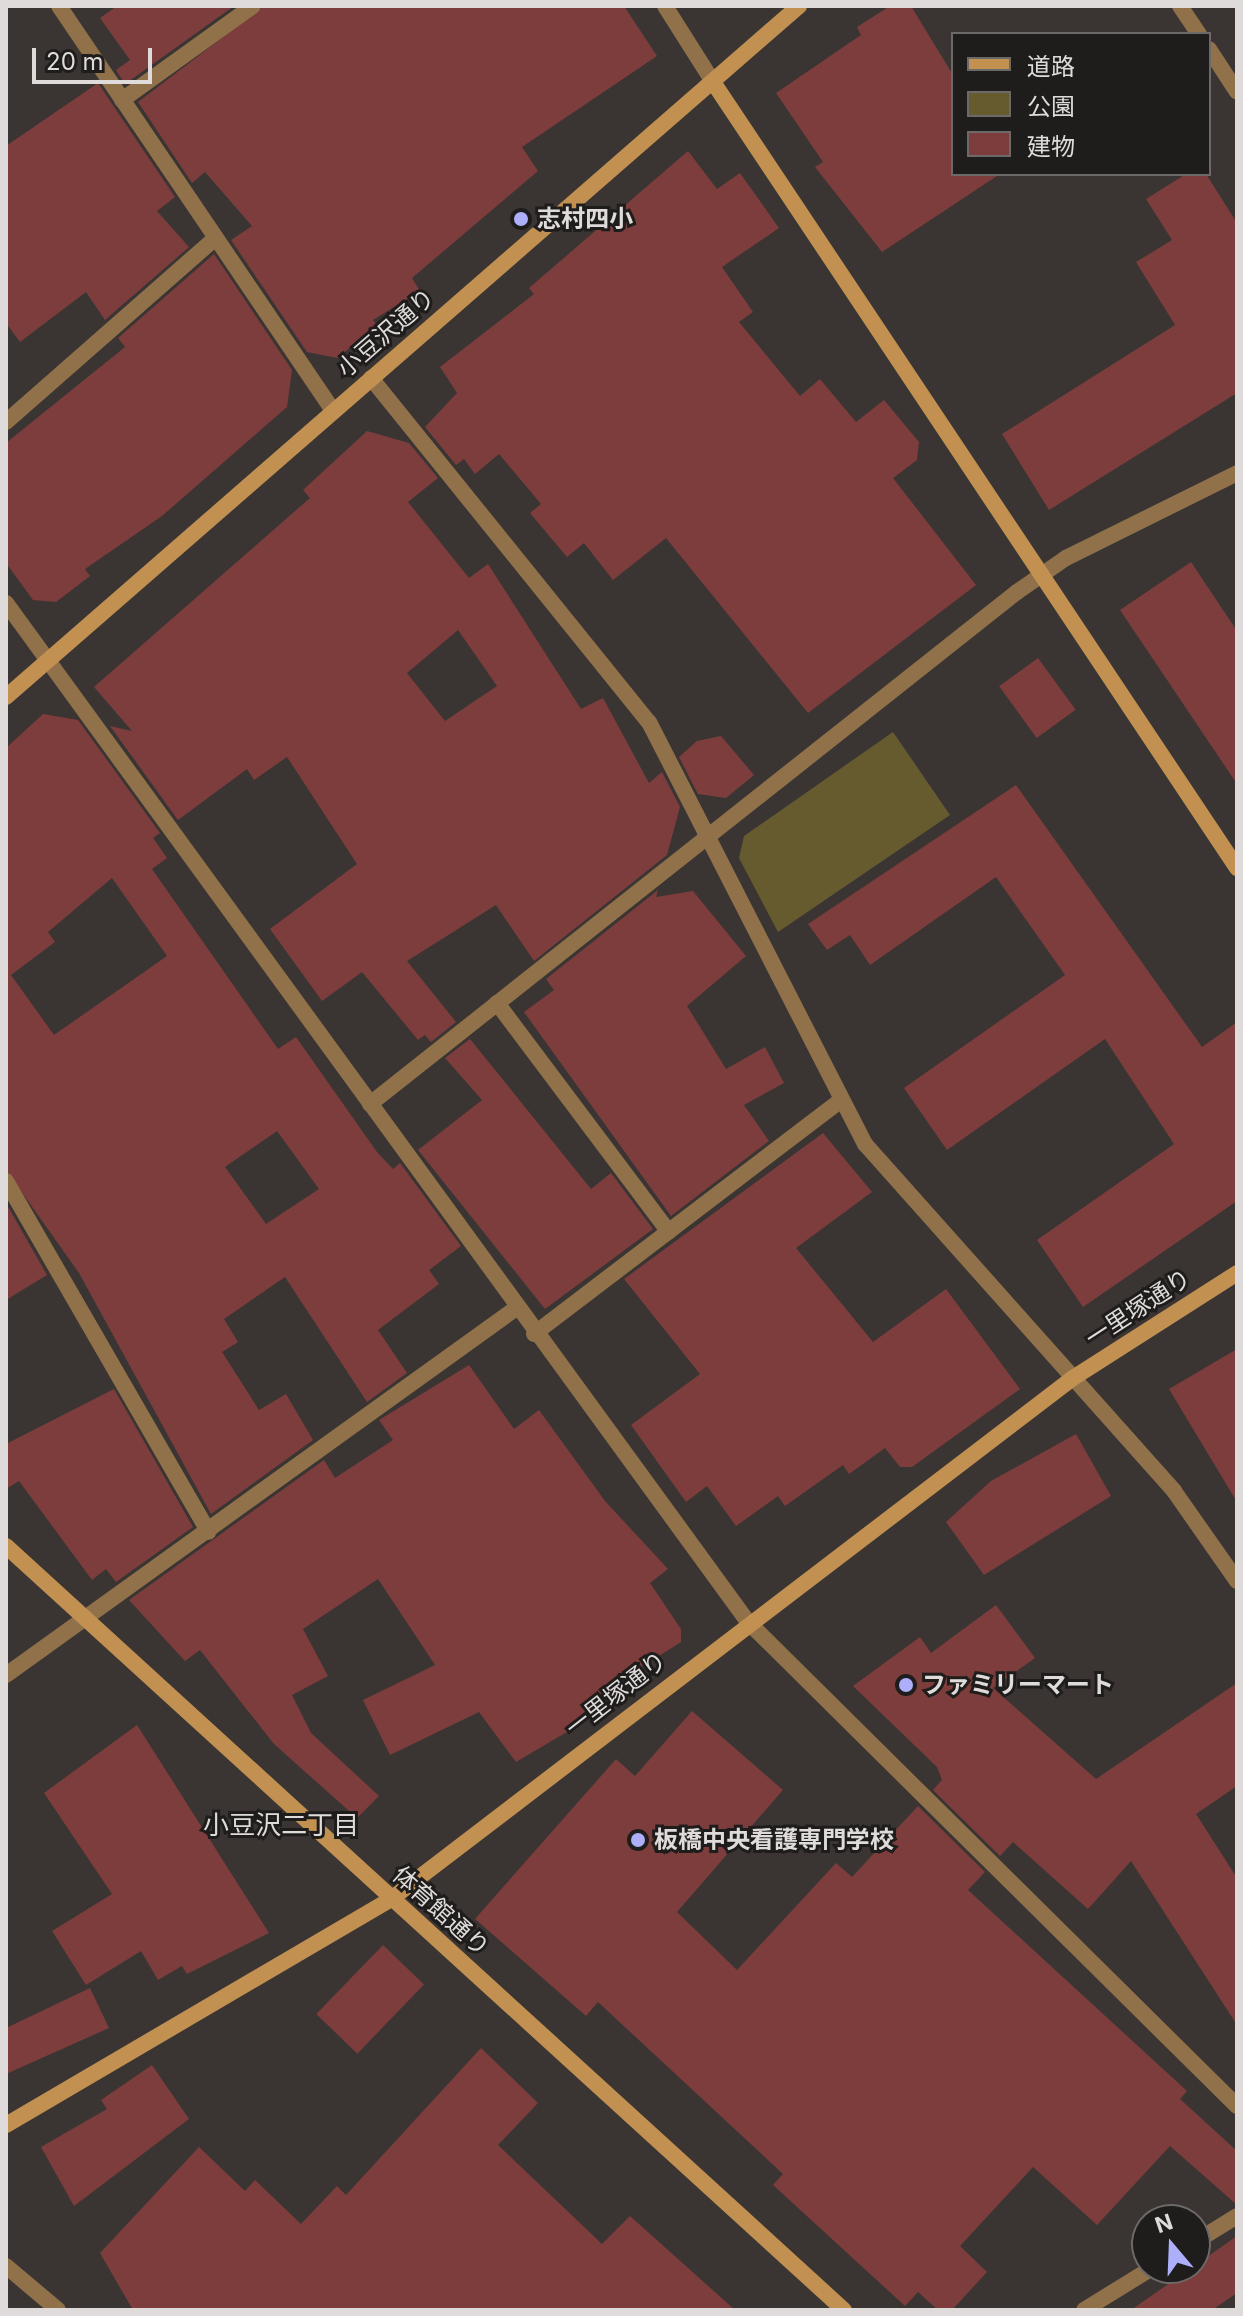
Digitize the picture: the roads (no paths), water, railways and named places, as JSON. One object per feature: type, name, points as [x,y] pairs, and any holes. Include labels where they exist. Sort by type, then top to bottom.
[{"type":"street","points":[[59,6],[214,239],[333,410]]},
{"type":"street","points":[[122,100],[253,6]]},
{"type":"street","points":[[665,6],[1237,868]]},
{"type":"street","name":"小豆沢通り","points":[[6,697],[799,6]]},
{"type":"street","points":[[1180,6],[1198,32]]},
{"type":"street","points":[[1211,52],[1237,92]]},
{"type":"street","points":[[6,422],[214,239]]},
{"type":"street","points":[[371,378],[649,722],[706,839],[865,1144],[1204,1527],[1237,1581]]},
{"type":"street","points":[[370,1104],[1041,575],[1237,473]]},
{"type":"street","points":[[6,603],[515,1309],[748,1622],[1237,2106]]},
{"type":"street","points":[[497,1003],[669,1232]]},
{"type":"street","points":[[534,1334],[841,1100]]},
{"type":"street","points":[[6,1181],[209,1532]]},
{"type":"street","name":"一里塚通り","points":[[6,2125],[391,1899],[748,1622],[1073,1378],[1237,1273]]},
{"type":"street","points":[[6,1675],[209,1532],[515,1309]]},
{"type":"street","name":"体育館通り","points":[[6,1546],[844,2310]]},
{"type":"street","points":[[1211,2232],[1237,2216]]},
{"type":"street","points":[[6,2266],[58,2310]]},
{"type":"street","points":[[1084,2310],[1131,2281]]},
{"type":"place","name":"志村四小","points":[[521,219]]},
{"type":"place","name":"ファミリーマート","points":[[906,1685]]},
{"type":"place","name":"板橋中央看護専門学校","points":[[638,1840]]},
{"type":"district","name":"小豆沢二丁目","points":[[281,1825]]}]
